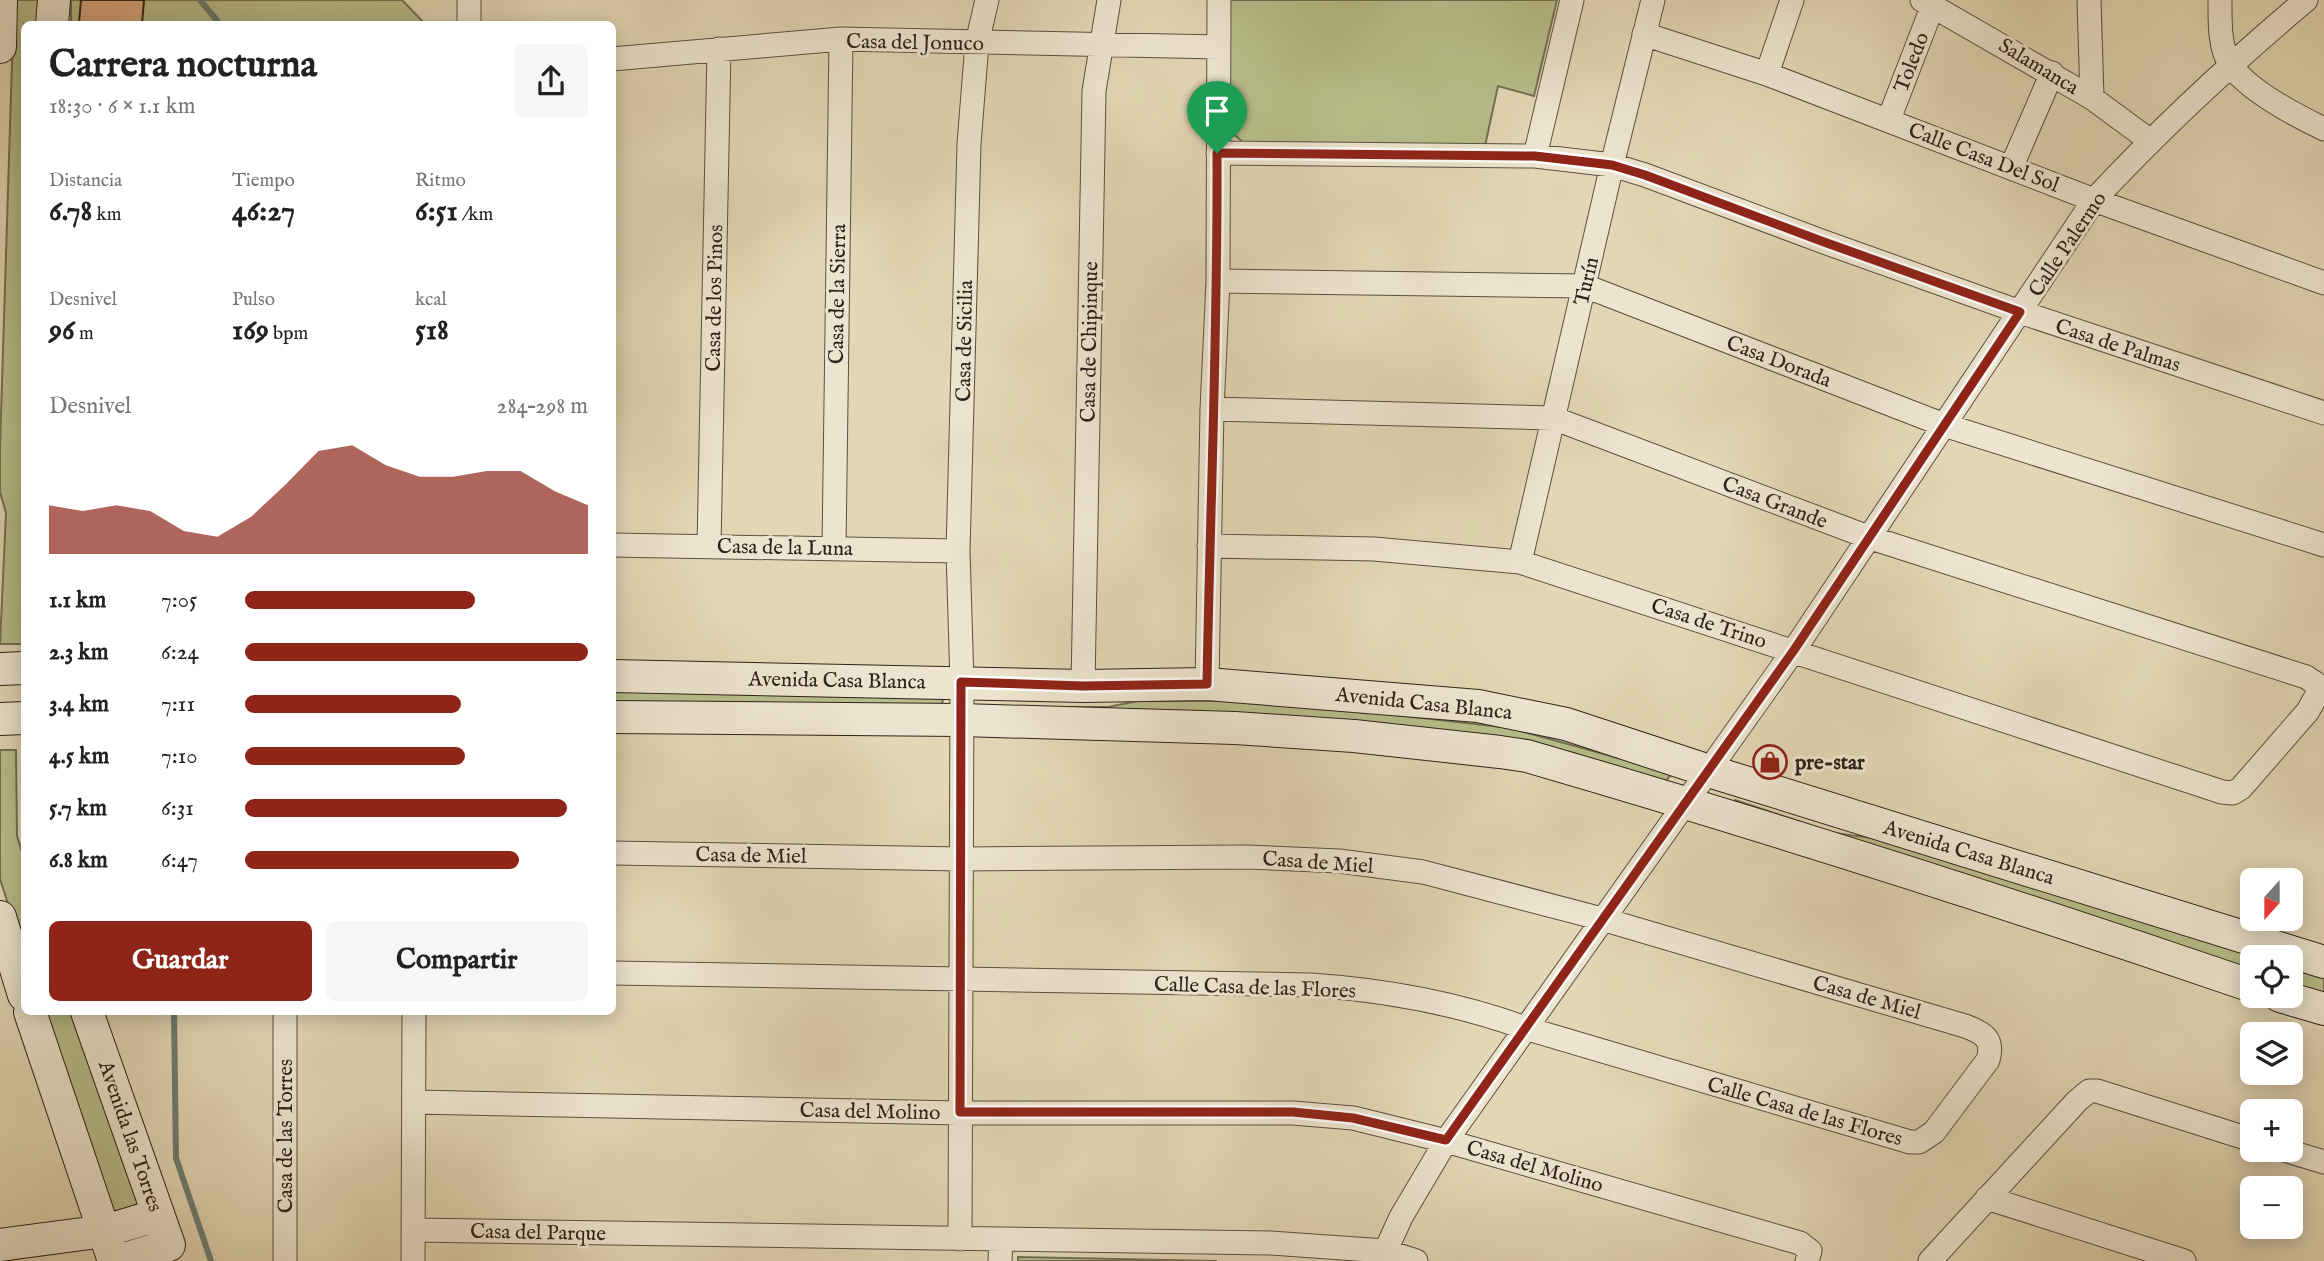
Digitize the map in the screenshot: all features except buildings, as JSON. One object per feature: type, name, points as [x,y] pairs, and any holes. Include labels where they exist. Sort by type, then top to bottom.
[{"type":"street","points":[[0,47],[1,0]]},
{"type":"street","points":[[52,21],[54,0]]},
{"type":"street","points":[[469,0],[469,21]]},
{"type":"street","name":"Casa de Sicilia","points":[[960,1239],[961,682],[958,551],[969,144],[978,43],[986,0]]},
{"type":"street","name":"Casa de Chipinque","points":[[1083,686],[1094,92],[1104,45],[1109,0]]},
{"type":"street","points":[[1207,684],[1212,409],[1218,281],[1219,0]]},
{"type":"street","points":[[1535,156],[1572,0]]},
{"type":"street","name":"Turín","points":[[1520,562],[1653,0]]},
{"type":"street","points":[[1767,74],[1792,0]]},
{"type":"street","points":[[2090,0],[2092,98]]},
{"type":"street","points":[[2220,0],[2224,47],[2230,64],[2246,80],[2294,115],[2324,129]]},
{"type":"street","name":"Calle Palermo","points":[[1383,1256],[1401,1217],[1446,1140],[1794,650],[2094,200],[2149,141],[2230,64],[2306,0]]},
{"type":"street","name":"Salamanca","points":[[1928,3],[1958,9],[2092,98],[2149,141]]},
{"type":"street","name":"Toledo","points":[[1889,119],[1928,3]]},
{"type":"street","name":"Calle Casa Del Sol","points":[[1644,34],[1767,74],[2094,200],[2324,283]]},
{"type":"street","name":"Casa del Jonuco","points":[[616,59],[841,39],[1218,47]]},
{"type":"street","name":"Casa de la Sierra","points":[[834,548],[841,39]]},
{"type":"street","name":"Casa de los Pinos","points":[[709,546],[719,49]]},
{"type":"street","points":[[2011,168],[2052,73]]},
{"type":"street","name":"Casa de Palmas","points":[[1217,153],[1535,156],[1612,165],[2020,312],[2324,414]]},
{"type":"street","name":"Casa Dorada","points":[[1218,281],[1585,286],[1944,425],[2324,545]]},
{"type":"street","name":"Casa Grande","points":[[1212,409],[1553,418],[1868,537],[2306,677],[2315,683],[2319,691],[2308,711],[2241,788],[2233,793]]},
{"type":"street","name":"Casa de la Luna","points":[[616,545],[958,551]]},
{"type":"street","name":"Casa de Trino","points":[[1209,546],[1374,549],[1520,562],[2211,789],[2233,793]]},
{"type":"street","points":[[0,669],[21,668]]},
{"type":"street","name":"Avenida Casa Blanca","points":[[616,676],[1083,686],[1207,684],[1478,705],[1566,724],[2324,962]]},
{"type":"street","name":"Avenida Casa Blanca","points":[[616,717],[961,720],[1235,728],[1354,736],[1500,752],[1527,757],[1687,803],[1918,874],[2240,982]]},
{"type":"street","points":[[0,719],[21,718]]},
{"type":"street","name":"Casa de Miel","points":[[616,853],[961,859],[1247,857],[1339,861],[1423,872],[1602,919],[1979,1031],[1987,1038],[1991,1049],[1988,1060],[1934,1132],[1919,1142]]},
{"type":"street","points":[[0,917],[21,985]]},
{"type":"street","name":"Calle Casa de las Flores","points":[[616,973],[1335,986],[1437,1002],[1483,1013],[1525,1028],[1900,1140],[1919,1142]]},
{"type":"street","points":[[2303,1003],[2324,1009]]},
{"type":"street","points":[[31,1015],[117,1261],[172,1253]]},
{"type":"street","name":"Avenida las Torres","points":[[87,1015],[172,1253]]},
{"type":"street","name":"Casa de las Torres","points":[[285,1015],[285,1261]]},
{"type":"street","points":[[413,1261],[414,1015]]},
{"type":"street","points":[[1930,1261],[2089,1091],[2240,1136]]},
{"type":"street","name":"Casa del Molino","points":[[414,1102],[960,1112],[1293,1112],[1353,1118],[1446,1140],[1800,1243],[1809,1256]]},
{"type":"street","points":[[2303,1156],[2324,1163]]},
{"type":"street","points":[[1987,1198],[2183,1261]]},
{"type":"street","points":[[9,1254],[60,1238],[105,1231],[158,1215]]},
{"type":"street","name":"Casa del Parque","points":[[414,1230],[960,1239],[1000,1250],[1270,1243],[1416,1261]]},
{"type":"green space","points":[[14,0],[41,0],[40,21],[21,21],[21,644],[0,644],[6,513],[0,492]]},
{"type":"green space","points":[[71,0],[402,0],[422,21],[71,21]]},
{"type":"green space","points":[[1230,0],[1557,0],[1534,96],[1498,86],[1485,146],[1245,144],[1229,130]]},
{"type":"green space","points":[[616,691],[943,695],[942,708],[616,710]]},
{"type":"green space","points":[[1138,701],[1272,701],[1510,728],[1672,773],[1661,788],[1030,707],[1108,707]]},
{"type":"green space","points":[[0,750],[16,750],[17,836],[21,849],[21,944],[0,879]]},
{"type":"green space","points":[[1735,800],[1834,833],[1896,841],[2240,948],[2240,969],[1731,808]]},
{"type":"green space","points":[[2303,968],[2324,975],[2324,996],[2303,989]]},
{"type":"green space","points":[[45,1015],[76,1015],[139,1204],[110,1214]]},
{"type":"green space","points":[[1018,1257],[1217,1261],[1018,1261]]},
{"type":"waterway","points":[[200,0],[218,21]]},
{"type":"waterway","points":[[174,1015],[176,1158],[211,1261]]},
{"type":"place","name":"pre-star","points":[[1770,762]]},
{"type":"route","points":[[1217,153],[1535,156],[1612,165],[2020,312],[1794,650],[1446,1140],[1353,1118],[1293,1112],[960,1112],[961,682],[1083,686],[1207,684],[1212,409],[1218,281],[1217,153]]}]
